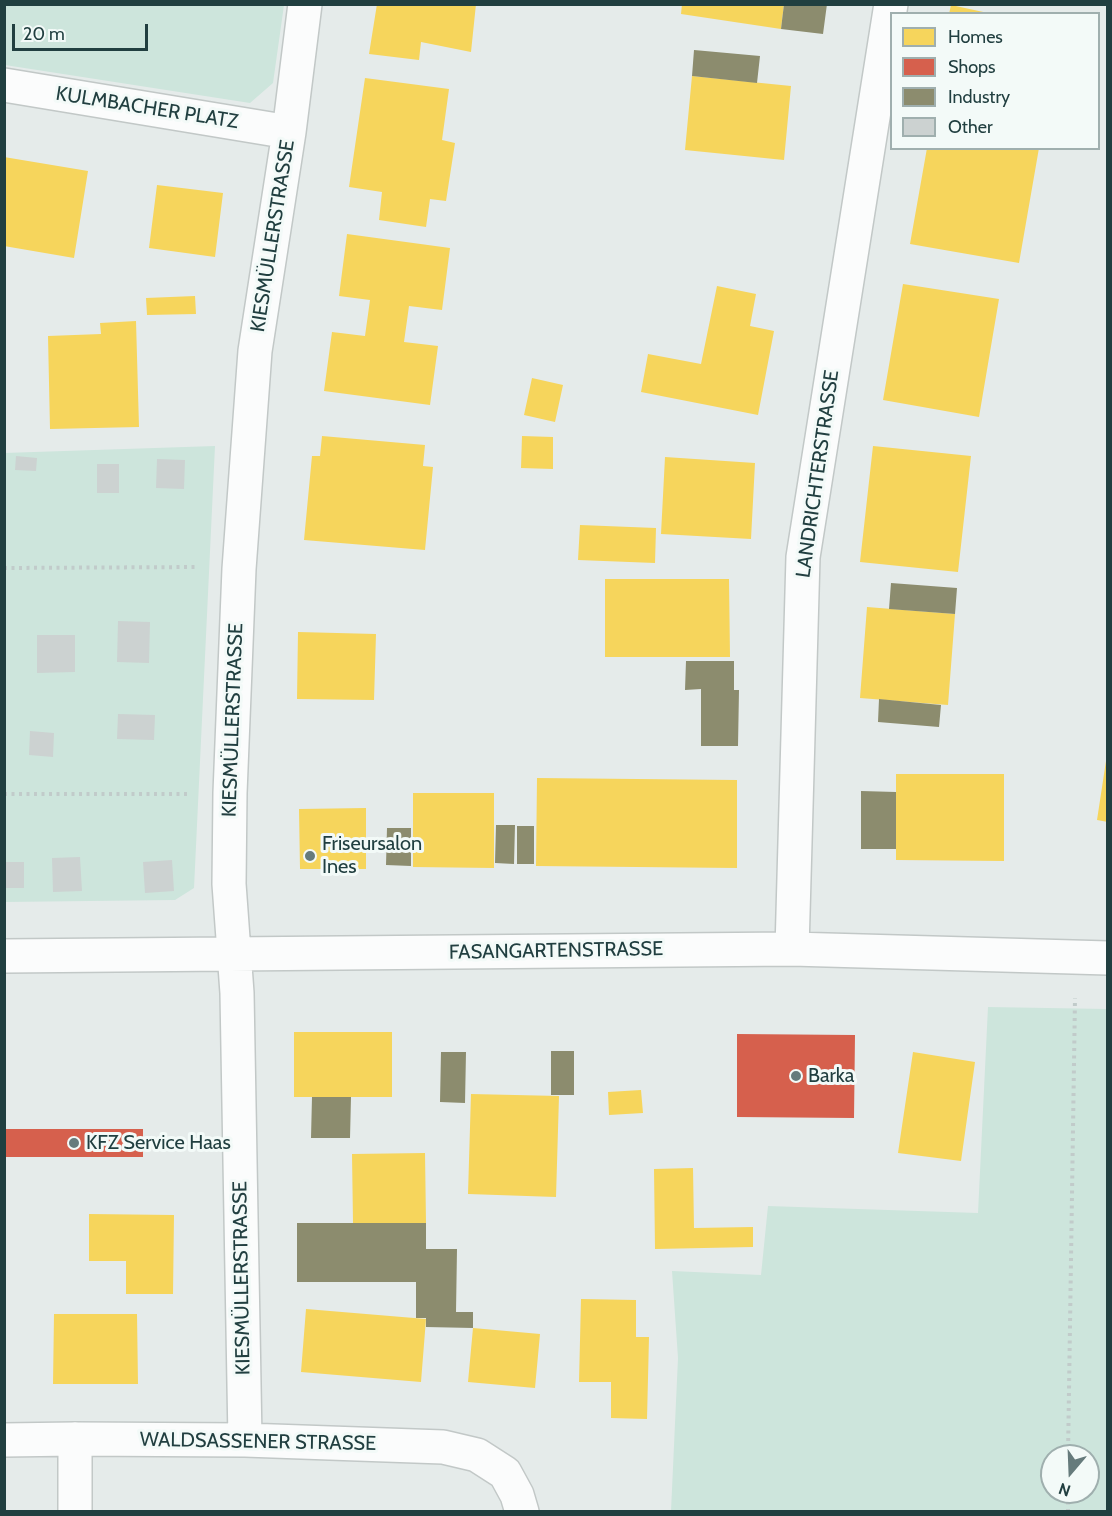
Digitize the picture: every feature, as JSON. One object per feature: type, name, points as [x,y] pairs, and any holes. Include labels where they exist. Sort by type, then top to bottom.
[{"type":"street","name":"KIESMÜLLERSTRASSE","points":[[245,1440],[237,1004],[229,884],[230,793],[239,569],[255,351],[289,132],[305,4]]},
{"type":"street","name":"LANDRICHTERSTRASSE","points":[[792,949],[803,557],[891,4]]},
{"type":"street","name":"KULMBACHER PLATZ","points":[[4,86],[289,132]]},
{"type":"street","name":"FASANGARTENSTRASSE","points":[[4,956],[792,949],[1107,958]]},
{"type":"street","points":[[75,1439],[75,1512]]},
{"type":"street","name":"WALDSASSENER STRASSE","points":[[4,1440],[245,1440],[443,1447],[477,1455],[505,1473],[517,1495],[522,1512]]},
{"type":"path","points":[[4,568],[200,567],[239,569]]},
{"type":"path","points":[[4,794],[230,793]]},
{"type":"path","points":[[1068,1444],[1075,990]]},
{"type":"green space","points":[[4,5],[284,5],[273,83],[250,103],[5,65]]},
{"type":"green space","points":[[215,446],[194,888],[175,900],[5,902],[4,453]]},
{"type":"green space","points":[[988,1007],[1107,1009],[1107,1511],[671,1511],[678,1358],[672,1271],[761,1275],[768,1206],[978,1213]]},
{"type":"building: Homes","points":[[377,4],[476,4],[471,52],[421,42],[419,60],[369,54]]},
{"type":"building: Homes","points":[[682,4],[784,4],[781,29],[681,14]]},
{"type":"building: Homes","points":[[951,5],[983,12],[949,12]]},
{"type":"building: Homes","points":[[692,76],[791,86],[784,160],[685,150]]},
{"type":"building: Homes","points":[[365,78],[449,89],[442,140],[455,143],[446,201],[430,199],[426,227],[379,220],[382,192],[349,187]]},
{"type":"building: Homes","points":[[927,150],[1039,150],[1019,263],[910,244]]},
{"type":"building: Homes","points":[[4,157],[88,171],[74,258],[4,246]]},
{"type":"building: Homes","points":[[157,185],[223,193],[215,257],[149,248]]},
{"type":"building: Homes","points":[[347,234],[450,248],[442,310],[409,306],[404,342],[438,346],[430,405],[324,391],[332,332],[365,336],[370,300],[339,296]]},
{"type":"building: Homes","points":[[903,284],[999,299],[979,417],[883,400]]},
{"type":"building: Homes","points":[[717,286],[756,294],[750,326],[774,331],[758,415],[641,392],[648,354],[701,364]]},
{"type":"building: Homes","points":[[195,296],[196,314],[147,315],[146,298]]},
{"type":"building: Homes","points":[[136,321],[139,427],[50,429],[48,336],[101,334],[100,323]]},
{"type":"building: Homes","points":[[532,378],[563,385],[555,422],[524,415]]},
{"type":"building: Homes","points":[[322,436],[425,445],[423,466],[433,467],[425,550],[304,540],[312,456],[320,456]]},
{"type":"building: Homes","points":[[522,436],[553,437],[553,469],[521,468]]},
{"type":"building: Homes","points":[[873,446],[971,456],[958,572],[860,562]]},
{"type":"building: Homes","points":[[665,457],[755,463],[751,539],[661,534]]},
{"type":"building: Homes","points":[[580,525],[656,528],[655,563],[578,560]]},
{"type":"building: Homes","points":[[605,579],[729,579],[730,657],[605,657]]},
{"type":"building: Homes","points":[[867,607],[955,614],[948,705],[860,698]]},
{"type":"building: Homes","points":[[298,632],[376,634],[374,700],[297,699]]},
{"type":"building: Homes","points":[[1106,761],[1108,761],[1108,822],[1097,820]]},
{"type":"building: Homes","points":[[896,774],[1004,774],[1004,861],[896,860]]},
{"type":"building: Homes","points":[[537,778],[737,780],[737,868],[536,866]]},
{"type":"building: Homes","points":[[413,793],[494,793],[494,868],[413,867]]},
{"type":"building: Homes","points":[[366,808],[366,869],[300,869],[299,809]]},
{"type":"building: Homes","points":[[294,1032],[392,1032],[392,1097],[294,1097]]},
{"type":"building: Homes","points":[[913,1052],[975,1062],[961,1161],[898,1153]]},
{"type":"building: Homes","points":[[641,1090],[643,1113],[609,1115],[608,1092]]},
{"type":"building: Homes","points":[[471,1094],[559,1096],[556,1197],[468,1194]]},
{"type":"building: Homes","points":[[425,1153],[426,1223],[353,1223],[352,1154]]},
{"type":"building: Homes","points":[[693,1168],[694,1228],[753,1227],[753,1247],[655,1249],[654,1169]]},
{"type":"building: Homes","points":[[89,1214],[174,1215],[173,1294],[126,1294],[126,1261],[89,1261]]},
{"type":"building: Homes","points":[[581,1299],[636,1300],[636,1337],[649,1337],[647,1419],[611,1418],[611,1382],[579,1382]]},
{"type":"building: Homes","points":[[306,1309],[426,1319],[421,1382],[301,1372]]},
{"type":"building: Homes","points":[[54,1314],[137,1314],[138,1384],[53,1384]]},
{"type":"building: Homes","points":[[473,1328],[540,1334],[535,1388],[468,1382]]},
{"type":"building: Shops","name":"Barka","points":[[737,1034],[855,1035],[854,1118],[737,1117]]},
{"type":"building: Shops","name":"KFZ Service Haas","points":[[4,1129],[143,1129],[143,1157],[4,1157]]},
{"type":"building: Industry","points":[[784,4],[827,4],[823,34],[781,29]]},
{"type":"building: Industry","points":[[694,50],[760,56],[757,83],[692,76]]},
{"type":"building: Industry","points":[[891,583],[957,588],[955,614],[889,609]]},
{"type":"building: Industry","points":[[686,661],[734,661],[734,690],[739,690],[738,746],[701,746],[701,689],[685,690]]},
{"type":"building: Industry","points":[[879,699],[941,705],[939,727],[878,722]]},
{"type":"building: Industry","points":[[861,791],[896,792],[896,849],[861,849]]},
{"type":"building: Industry","points":[[496,825],[515,825],[514,864],[495,863]]},
{"type":"building: Industry","points":[[517,826],[534,826],[534,864],[517,864]]},
{"type":"building: Industry","points":[[387,828],[411,828],[411,866],[386,865]]},
{"type":"building: Industry","points":[[551,1051],[574,1051],[574,1095],[551,1095]]},
{"type":"building: Industry","points":[[441,1052],[466,1052],[465,1103],[440,1102]]},
{"type":"building: Industry","points":[[312,1097],[351,1097],[350,1138],[311,1138]]},
{"type":"building: Industry","points":[[297,1223],[426,1223],[426,1249],[457,1249],[456,1312],[473,1312],[473,1328],[426,1327],[426,1318],[416,1318],[416,1282],[297,1282]]},
{"type":"building: Other","points":[[16,456],[37,458],[36,471],[15,470]]},
{"type":"building: Other","points":[[157,459],[185,460],[184,489],[156,488]]},
{"type":"building: Other","points":[[97,464],[119,464],[119,493],[97,493]]},
{"type":"building: Other","points":[[118,621],[150,622],[149,663],[117,662]]},
{"type":"building: Other","points":[[37,635],[75,635],[75,672],[37,673]]},
{"type":"building: Other","points":[[118,714],[155,715],[154,740],[117,739]]},
{"type":"building: Other","points":[[30,731],[54,733],[53,757],[29,755]]},
{"type":"building: Other","points":[[80,857],[82,891],[53,892],[52,858]]},
{"type":"building: Other","points":[[172,860],[174,891],[145,893],[143,862]]},
{"type":"building: Other","points":[[4,862],[24,862],[24,888],[4,888]]},
{"type":"place","name":"Friseursalon Ines","points":[[310,856]]},
{"type":"place","name":"Barka","points":[[796,1076]]},
{"type":"place","name":"KFZ Service Haas","points":[[74,1143]]}]
